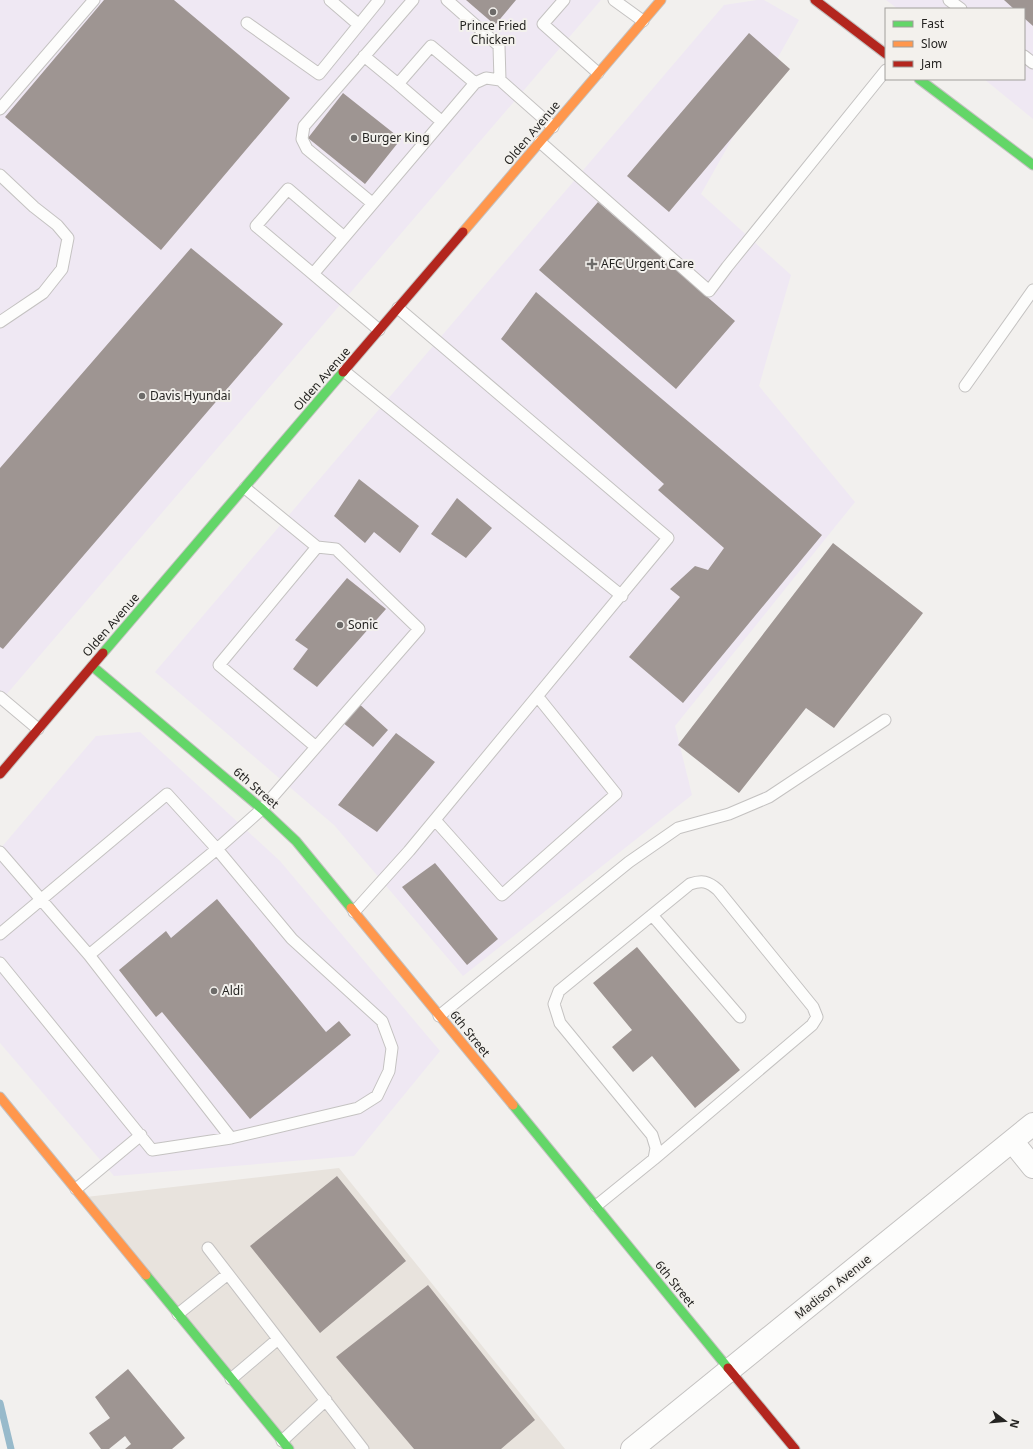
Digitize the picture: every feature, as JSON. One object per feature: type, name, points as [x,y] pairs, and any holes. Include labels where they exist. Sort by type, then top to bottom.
[{"type":"street","name":"Olden Avenue","points":[[0,774],[661,0]]},
{"type":"street","points":[[815,0],[885,53]]},
{"type":"street","points":[[920,80],[1033,165]]},
{"type":"street","name":"6th Street","points":[[92,666],[262,809],[296,841],[795,1449]]},
{"type":"street","points":[[0,1097],[285,1445]]},
{"type":"street","name":"Madison Avenue","points":[[632,1449],[1033,1124]]},
{"type":"street","points":[[1012,1141],[1033,1167]]},
{"type":"lane","points":[[0,109],[94,0]]},
{"type":"lane","points":[[330,0],[359,25]]},
{"type":"lane","points":[[247,23],[319,74],[379,0]]},
{"type":"lane","points":[[372,203],[307,148],[302,139],[304,126],[413,0]]},
{"type":"lane","points":[[447,0],[499,46],[500,80]]},
{"type":"lane","points":[[564,0],[543,24],[598,74]]},
{"type":"lane","points":[[614,0],[643,21]]},
{"type":"lane","points":[[949,0],[960,8]]},
{"type":"lane","points":[[398,84],[431,46],[475,83]]},
{"type":"lane","points":[[364,56],[441,121]]},
{"type":"lane","points":[[1025,57],[1033,63]]},
{"type":"lane","points":[[540,142],[709,291],[885,71]]},
{"type":"lane","points":[[313,274],[441,121],[475,83],[486,78],[500,80],[553,126]]},
{"type":"lane","points":[[0,174],[34,207],[57,225],[68,238],[62,269],[43,293],[0,322]]},
{"type":"lane","points":[[344,237],[288,189],[256,226],[379,330]]},
{"type":"lane","points":[[965,386],[1033,290]]},
{"type":"lane","points":[[354,912],[435,820],[622,596],[668,538],[398,308]]},
{"type":"lane","points":[[344,371],[622,596]]},
{"type":"lane","points":[[89,955],[217,850],[262,809],[419,629],[336,549],[317,547],[245,488]]},
{"type":"lane","points":[[316,747],[219,665],[317,547]]},
{"type":"lane","points":[[435,820],[502,895],[616,794],[538,696]]},
{"type":"lane","points":[[0,697],[38,729]]},
{"type":"lane","points":[[440,1016],[629,862],[678,828],[729,814],[769,797],[885,720]]},
{"type":"lane","points":[[0,934],[167,794],[217,850],[292,939],[382,1021],[392,1048],[389,1071],[377,1096],[358,1108],[231,1138],[152,1150],[0,963]]},
{"type":"lane","points":[[0,852],[89,955],[231,1138]]},
{"type":"lane","points":[[596,1206],[654,1159],[697,1124],[812,1025],[817,1017],[813,1007],[718,890],[711,884],[701,881],[690,884],[559,991],[554,1004],[560,1024],[652,1134],[656,1148],[654,1159]]},
{"type":"lane","points":[[652,915],[740,1018]]},
{"type":"lane","points":[[76,1189],[141,1135]]},
{"type":"lane","points":[[208,1248],[364,1449]]},
{"type":"lane","points":[[178,1314],[228,1274]]},
{"type":"lane","points":[[231,1379],[278,1339]]},
{"type":"lane","points":[[285,1445],[326,1400]]},
{"type":"shaded area","points":[[0,0],[601,0],[0,702]]},
{"type":"shaded area","points":[[764,0],[799,20],[701,194],[791,275],[759,386],[855,502],[675,726],[692,795],[463,976],[334,825],[155,672],[724,5]]},
{"type":"shaded area","points":[[886,0],[1033,0],[1033,119],[985,80],[1025,80],[1025,8],[897,8]]},
{"type":"shaded area","points":[[140,732],[280,861],[440,1051],[354,1156],[114,1176],[0,1043],[0,849],[96,736]]},
{"type":"shaded area","points":[[339,1168],[565,1449],[292,1449],[86,1197]]},
{"type":"building","points":[[104,0],[174,0],[290,98],[161,250],[5,117]]},
{"type":"building","name":"Prince Fried Chicken","points":[[466,0],[516,0],[495,25]]},
{"type":"building","points":[[1004,0],[1033,0],[1033,26],[1025,19],[1025,8],[1013,8]]},
{"type":"building","points":[[749,33],[790,69],[669,212],[627,176]]},
{"type":"building","name":"Burger King","points":[[343,93],[401,139],[365,184],[308,138]]},
{"type":"building","points":[[598,202],[735,321],[676,389],[539,270]]},
{"type":"building","name":"Davis Hyundai","points":[[191,248],[283,324],[3,649],[0,647],[0,468]]},
{"type":"building","points":[[536,292],[822,535],[683,703],[629,657],[680,597],[670,589],[695,566],[708,570],[724,548],[658,490],[664,484],[501,339]]},
{"type":"building","points":[[359,479],[419,526],[400,553],[374,532],[365,543],[334,516]]},
{"type":"building","points":[[457,498],[492,528],[466,558],[431,534]]},
{"type":"building","points":[[833,543],[923,613],[834,728],[806,708],[739,793],[678,745]]},
{"type":"building","name":"Sonic","points":[[347,578],[386,609],[317,687],[293,669],[308,649],[295,640]]},
{"type":"building","points":[[357,702],[388,730],[373,747],[342,722]]},
{"type":"building","points":[[396,733],[435,762],[377,832],[338,805]]},
{"type":"building","points":[[435,863],[498,939],[467,965],[402,887]]},
{"type":"building","name":"Aldi","points":[[217,899],[326,1032],[339,1021],[351,1035],[250,1119],[162,1012],[156,1017],[119,970],[166,931],[171,938]]},
{"type":"building","points":[[637,947],[740,1070],[695,1108],[652,1056],[633,1072],[612,1047],[632,1030],[593,983]]},
{"type":"building","points":[[337,1176],[406,1261],[320,1333],[250,1246]]},
{"type":"building","points":[[428,1285],[535,1420],[501,1449],[414,1449],[336,1357]]},
{"type":"building","points":[[128,1369],[185,1438],[172,1449],[125,1449],[131,1444],[125,1436],[109,1449],[101,1449],[89,1433],[110,1418],[95,1397]]},
{"type":"waterway","points":[[0,1403],[11,1449]]},
{"type":"traffic: fast","points":[[920,80],[1033,165]]},
{"type":"traffic: fast","points":[[103,653],[343,372]]},
{"type":"traffic: fast","points":[[92,666],[262,809],[296,841],[351,908]]},
{"type":"traffic: fast","points":[[513,1105],[728,1368]]},
{"type":"traffic: fast","points":[[146,1275],[289,1449]]},
{"type":"traffic: slow","points":[[463,232],[661,0]]},
{"type":"traffic: slow","points":[[351,908],[513,1105]]},
{"type":"traffic: slow","points":[[0,1097],[146,1275]]},
{"type":"traffic: jam","points":[[815,0],[885,53]]},
{"type":"traffic: jam","points":[[343,372],[463,232]]},
{"type":"traffic: jam","points":[[0,774],[103,653]]},
{"type":"traffic: jam","points":[[728,1368],[795,1449]]},
{"type":"place","name":"Prince Fried Chicken","points":[[493,12]]},
{"type":"place","name":"Burger King","points":[[354,138]]},
{"type":"place","name":"AFC Urgent Care","points":[[592,264]]},
{"type":"place","name":"Davis Hyundai","points":[[142,396]]},
{"type":"place","name":"Sonic","points":[[340,625]]},
{"type":"place","name":"Aldi","points":[[214,991]]}]
